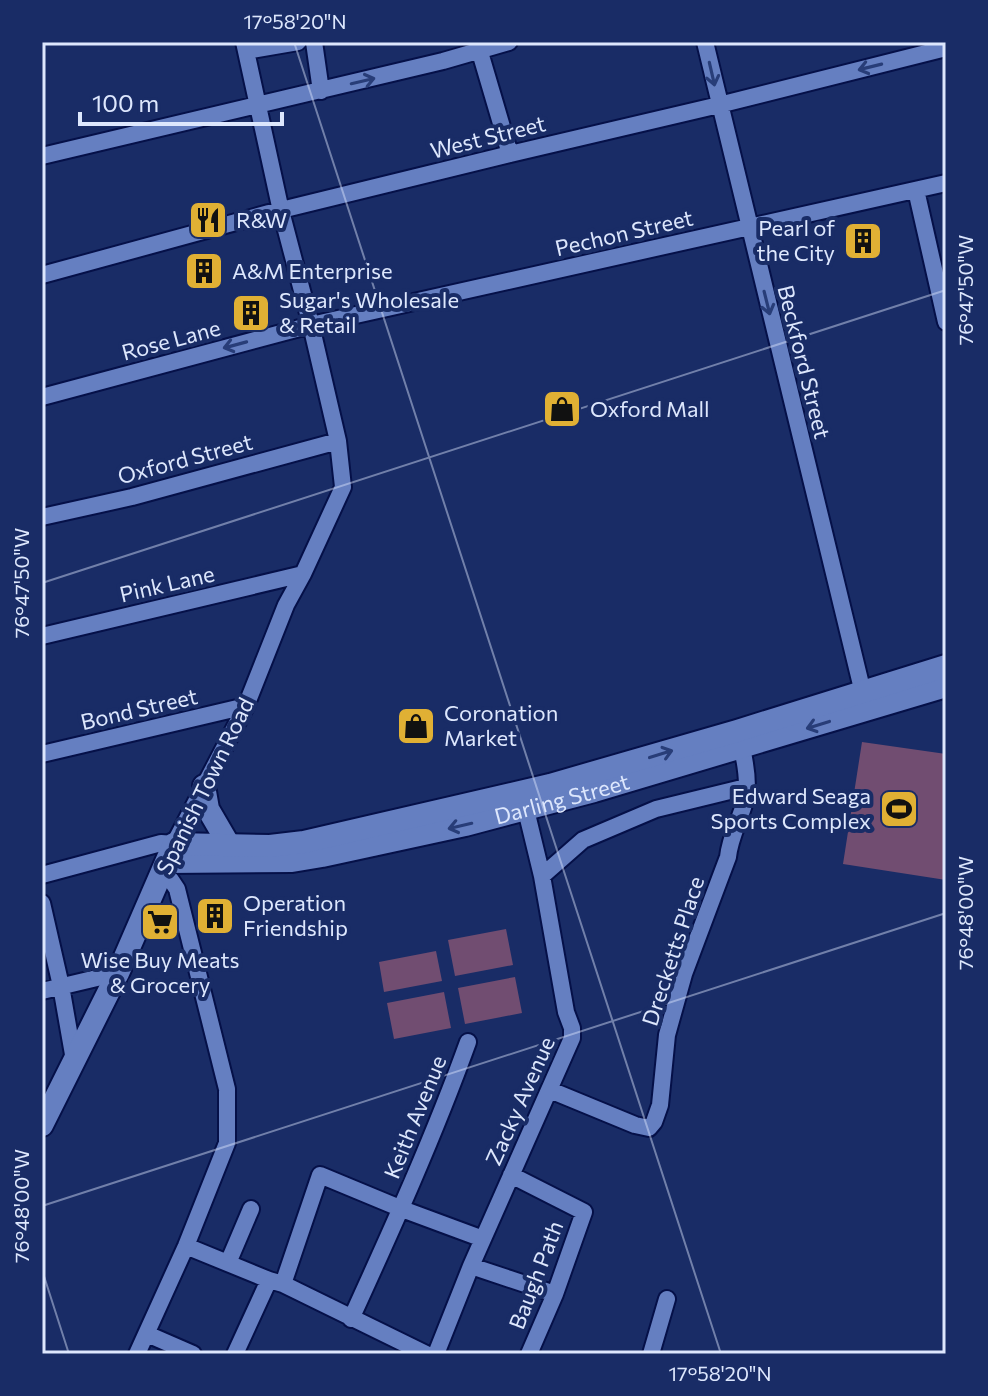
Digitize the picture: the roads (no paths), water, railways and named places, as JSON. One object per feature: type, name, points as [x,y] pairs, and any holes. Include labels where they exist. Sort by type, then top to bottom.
[{"type":"street","points":[[245,46],[298,42]]},
{"type":"street","points":[[314,42],[321,91]]},
{"type":"street","points":[[42,156],[443,61],[478,46],[509,42]]},
{"type":"street","name":"Beckford Street","points":[[705,42],[865,701]]},
{"type":"street","name":"Spanish Town Road","points":[[42,1125],[47,1104],[74,1060],[118,973],[168,860],[246,706],[286,605],[343,487],[338,441],[281,211],[245,46]]},
{"type":"street","points":[[478,46],[510,154]]},
{"type":"street","name":"West Street","points":[[42,275],[281,211],[946,48]]},
{"type":"street","name":"Pechon Street","points":[[311,325],[946,183]]},
{"type":"street","points":[[916,190],[946,322]]},
{"type":"street","name":"Rose Lane","points":[[42,397],[311,325]]},
{"type":"street","name":"Oxford Street","points":[[42,517],[132,497],[338,441]]},
{"type":"street","name":"Pink Lane","points":[[42,636],[303,574]]},
{"type":"street","points":[[865,701],[899,681],[946,666]]},
{"type":"street","name":"Darling Street","points":[[168,860],[292,861],[322,856],[526,810],[865,701],[946,686]]},
{"type":"street","name":"Bond Street","points":[[42,754],[246,706]]},
{"type":"street","name":"Darling Street","points":[[168,860],[229,845],[279,845],[319,840],[739,740]]},
{"type":"street","name":"Drecketts Place","points":[[550,1090],[635,1125],[649,1128],[654,1122],[660,1105],[667,1035],[684,974],[728,857],[746,798],[739,740]]},
{"type":"street","points":[[204,786],[208,809],[229,845]]},
{"type":"street","points":[[542,876],[583,840],[656,809],[746,787]]},
{"type":"street","name":"Zacky Avenue","points":[[436,1354],[471,1266],[572,1038],[542,876],[526,810]]},
{"type":"street","points":[[42,875],[161,843],[171,880],[177,889],[227,1089],[227,1143],[186,1246],[137,1354]]},
{"type":"street","points":[[42,903],[74,1060]]},
{"type":"street","points":[[42,991],[118,973]]},
{"type":"street","name":"Keith Avenue","points":[[351,1319],[402,1209],[468,1042]]},
{"type":"street","points":[[235,1354],[276,1282],[320,1175],[483,1239]]},
{"type":"street","name":"Baugh Path","points":[[511,1175],[584,1212],[555,1294],[529,1354]]},
{"type":"street","points":[[228,1263],[251,1209]]},
{"type":"street","points":[[186,1246],[276,1282],[426,1354]]},
{"type":"street","points":[[471,1266],[555,1294]]},
{"type":"street","points":[[651,1354],[667,1299]]},
{"type":"street","points":[[147,1334],[193,1354]]},
{"type":"place","name":"R&W","points":[[208,220]]},
{"type":"place","name":"Pearl of the City","points":[[863,241]]},
{"type":"place","name":"A&M Enterprise","points":[[204,271]]},
{"type":"place","name":"Sugar's Wholesale & Retail","points":[[251,313]]},
{"type":"place","name":"Oxford Mall","points":[[562,409]]},
{"type":"place","name":"Coronation Market","points":[[416,726]]},
{"type":"place","name":"Edward Seaga Sports Complex","points":[[899,809]]},
{"type":"place","name":"Operation Friendship","points":[[215,916]]},
{"type":"place","name":"Wise Buy Meats & Grocery","points":[[160,922]]}]
